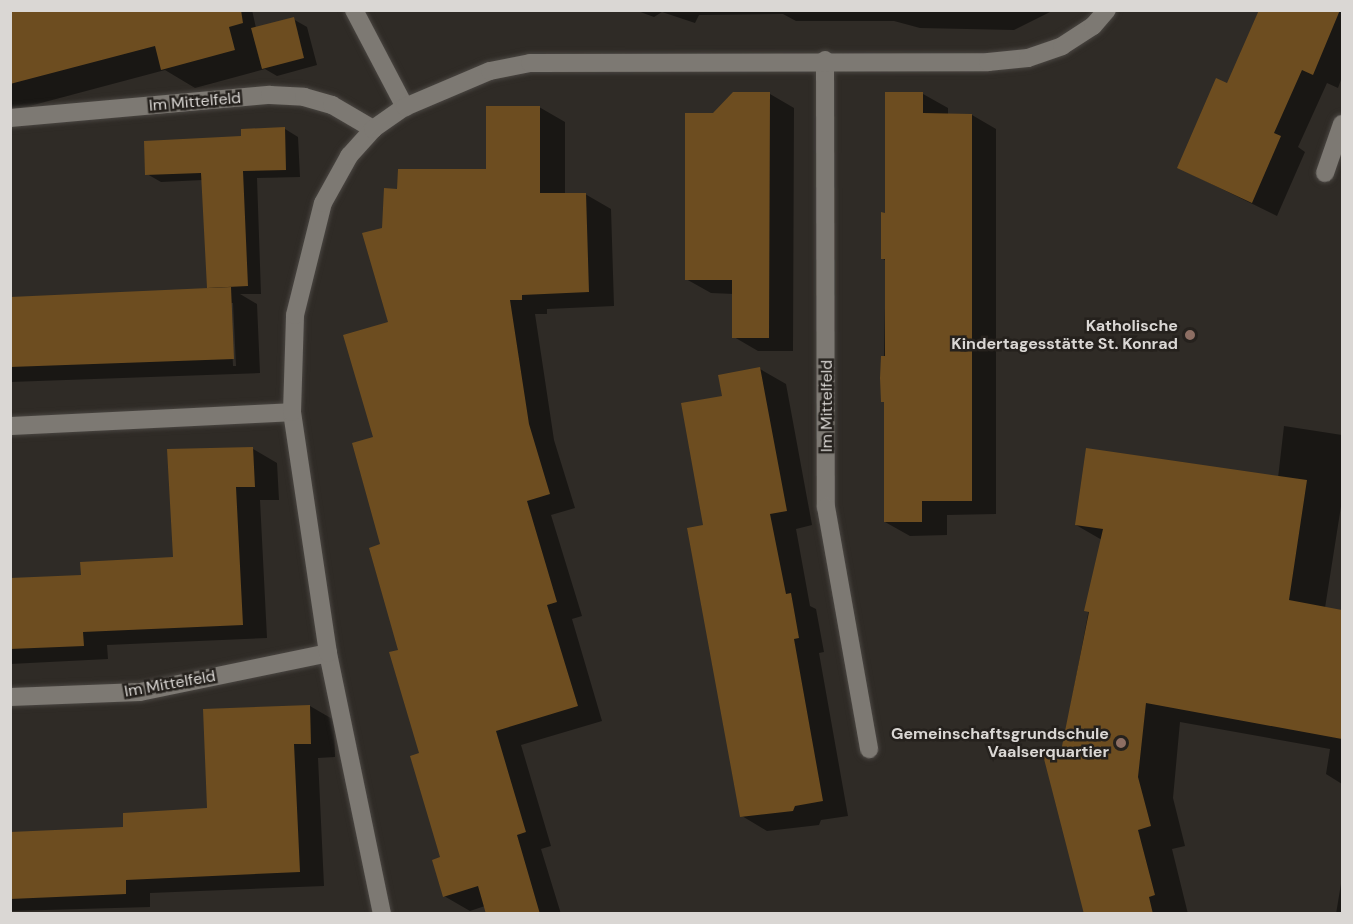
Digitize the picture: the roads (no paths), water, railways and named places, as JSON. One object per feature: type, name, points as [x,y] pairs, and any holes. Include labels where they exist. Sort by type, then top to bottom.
[{"type":"street","points":[[354,10],[405,107]]},
{"type":"street","points":[[382,914],[328,654],[291,412],[295,315],[323,203],[349,156],[373,129],[405,107],[452,84],[490,70],[530,63],[825,60],[988,62],[1028,58],[1062,46],[1093,26],[1107,10]]},
{"type":"street","name":"Im Mittelfeld","points":[[825,60],[826,507],[869,749]]},
{"type":"street","name":"Im Mittelfeld","points":[[10,118],[270,95],[304,97],[332,105],[373,129]]},
{"type":"street","points":[[1325,173],[1342,124]]},
{"type":"street","points":[[10,426],[291,412]]},
{"type":"street","name":"Im Mittelfeld","points":[[10,697],[140,692],[328,654]]},
{"type":"place","name":"Katholische Kindertagesstätte St. Konrad","points":[[1190,335]]},
{"type":"place","name":"Gemeinschaftsgrundschule Vaalserquartier","points":[[1121,743]]}]
